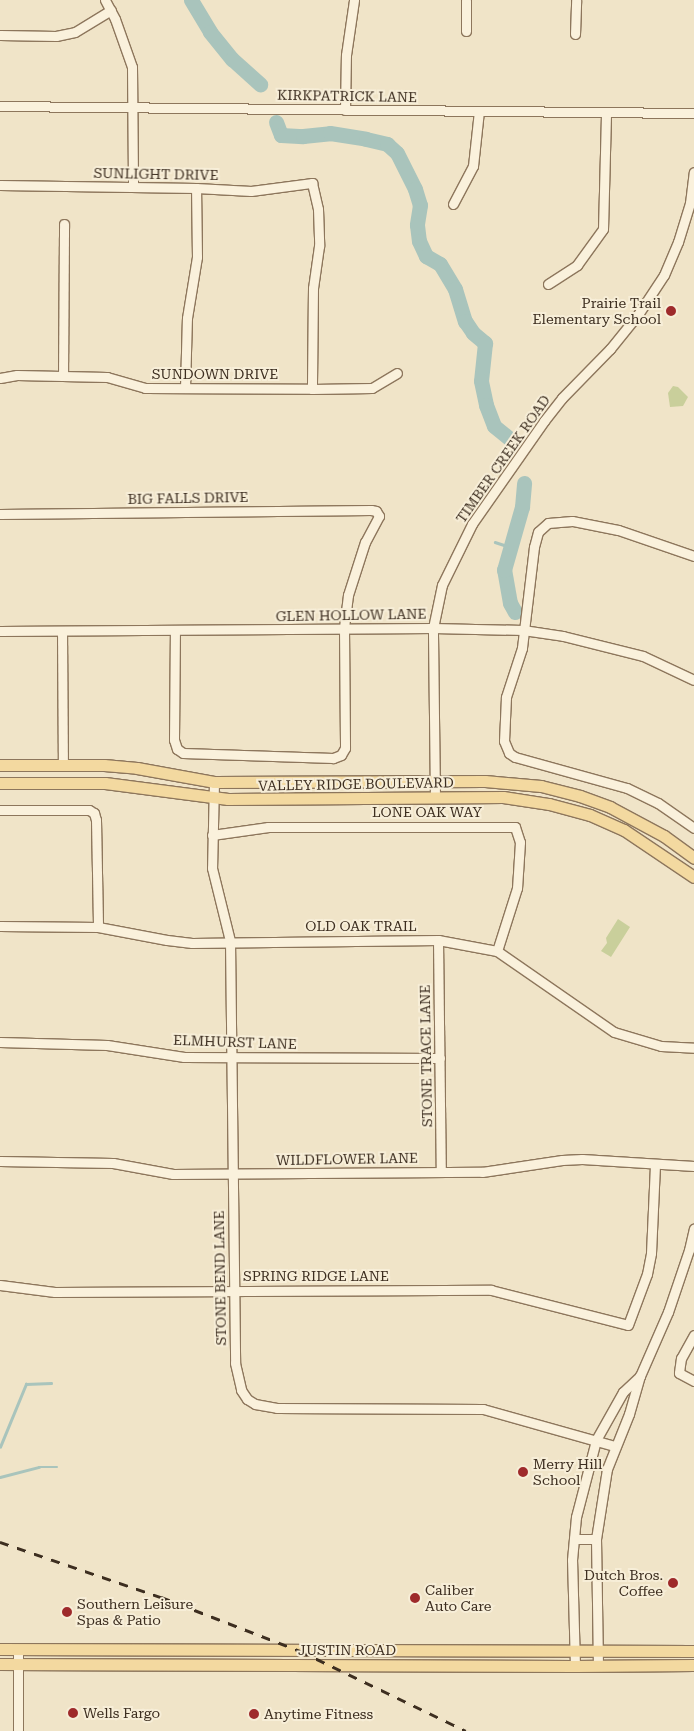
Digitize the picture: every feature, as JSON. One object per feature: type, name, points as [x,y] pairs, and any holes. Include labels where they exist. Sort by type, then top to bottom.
[{"type":"main road","name":"VALLEY RIDGE BOULEVARD","points":[[0,765],[137,768],[214,782],[435,781],[506,782],[541,786],[580,796],[637,820],[694,858]]},
{"type":"main road","name":"VALLEY RIDGE BOULEVARD","points":[[0,783],[105,783],[213,798],[274,800],[503,797],[549,804],[590,815],[624,830],[694,877]]},
{"type":"main road","name":"JUSTIN ROAD","points":[[0,1649],[694,1651]]},
{"type":"main road","name":"JUSTIN ROAD","points":[[0,1664],[694,1665]]},
{"type":"street","points":[[106,0],[126,45],[132,67],[134,187]]},
{"type":"street","points":[[344,110],[346,55],[354,0]]},
{"type":"street","points":[[466,0],[466,30]]},
{"type":"street","points":[[575,34],[576,0]]},
{"type":"street","points":[[0,36],[56,36],[75,32],[111,10]]},
{"type":"street","name":"KIRKPATRICK LANE","points":[[0,106],[694,113]]},
{"type":"street","points":[[453,204],[473,166],[478,111]]},
{"type":"street","points":[[548,284],[577,265],[603,229],[606,112]]},
{"type":"street","name":"TIMBER CREEK ROAD","points":[[435,798],[433,628],[442,585],[472,524],[553,409],[610,349],[639,312],[664,275],[678,242],[690,203],[694,172]]},
{"type":"street","name":"SUNLIGHT DRIVE","points":[[0,186],[196,188],[251,191],[312,183],[318,208],[319,246],[313,288],[312,389]]},
{"type":"street","points":[[186,388],[187,318],[197,257],[196,188]]},
{"type":"street","points":[[63,376],[64,224]]},
{"type":"street","name":"SUNDOWN DRIVE","points":[[0,378],[17,375],[107,377],[145,388],[312,389],[372,388],[397,373]]},
{"type":"street","name":"BIG FALLS DRIVE","points":[[0,514],[376,511],[378,519],[365,542],[348,595],[344,629]]},
{"type":"street","points":[[694,556],[618,530],[572,521],[548,523],[538,532],[534,547],[522,648],[506,697],[504,741],[509,752],[515,757],[626,788],[658,803],[694,828]]},
{"type":"street","name":"GLEN HOLLOW LANE","points":[[0,631],[433,628],[523,630],[563,636],[643,656],[694,680]]},
{"type":"street","points":[[175,630],[174,740],[177,749],[183,753],[333,758],[341,755],[345,748],[344,629]]},
{"type":"street","points":[[62,631],[63,765]]},
{"type":"street","name":"STONE BEND LANE","points":[[214,782],[212,835],[214,880],[230,941],[233,1058],[233,1290],[235,1364],[241,1390],[247,1399],[255,1404],[277,1408],[483,1409],[615,1446]]},
{"type":"street","points":[[0,810],[89,810],[94,813],[96,820],[98,927]]},
{"type":"street","name":"LONE OAK WAY","points":[[212,835],[268,827],[515,827],[520,842],[517,888],[497,951]]},
{"type":"street","name":"OLD OAK TRAIL","points":[[0,926],[98,927],[192,943],[230,941],[438,940],[497,951],[614,1032],[661,1046],[694,1048]]},
{"type":"street","name":"STONE TRACE LANE","points":[[438,940],[441,1171]]},
{"type":"street","name":"ELMHURST LANE","points":[[0,1042],[107,1045],[184,1056],[233,1058],[440,1058]]},
{"type":"street","name":"WILDFLOWER LANE","points":[[0,1161],[94,1162],[134,1166],[172,1174],[482,1172],[562,1160],[582,1159],[694,1166]]},
{"type":"street","name":"SPRING RIDGE LANE","points":[[0,1285],[55,1292],[491,1290],[628,1324],[647,1274],[651,1253],[655,1164]]},
{"type":"street","points":[[598,1666],[596,1538],[607,1469],[629,1414],[640,1376],[655,1346],[692,1251],[694,1229]]},
{"type":"street","points":[[694,1335],[681,1358],[679,1373],[694,1381]]},
{"type":"street","points":[[575,1666],[572,1560],[576,1517],[596,1440],[623,1392],[640,1376]]},
{"type":"street","points":[[574,1539],[596,1538]]},
{"type":"street","points":[[18,1649],[18,1731]]},
{"type":"green space","points":[[673,386],[678,387],[688,397],[683,406],[670,407],[668,393]]},
{"type":"green space","points":[[618,919],[630,927],[611,957],[601,951],[607,943],[606,938]]},
{"type":"waterway","points":[[191,0],[210,32],[232,59],[260,84]]},
{"type":"waterway","points":[[276,122],[281,135],[303,136],[330,133],[387,144],[397,153],[415,189],[420,205],[417,225],[419,241],[426,256],[440,264],[455,289],[465,321],[473,333],[485,343],[481,381],[486,405],[494,426],[509,438]]},
{"type":"waterway","points":[[515,612],[510,603],[504,570],[522,507],[524,483]]},
{"type":"waterway","points":[[495,542],[510,547]]},
{"type":"waterway","points":[[0,1447],[26,1384],[51,1383]]},
{"type":"waterway","points":[[0,1477],[39,1467],[57,1467]]},
{"type":"railway","points":[[0,1542],[161,1597],[300,1651],[466,1731]]},
{"type":"place","name":"Prairie Trail Elementary School","points":[[671,311]]},
{"type":"place","name":"Merry Hill School","points":[[523,1472]]},
{"type":"place","name":"Dutch Bros. Coffee","points":[[673,1583]]},
{"type":"place","name":"Caliber Auto Care","points":[[415,1598]]},
{"type":"place","name":"Southern Leisure Spas & Patio","points":[[67,1612]]},
{"type":"place","name":"Wells Fargo","points":[[73,1713]]},
{"type":"place","name":"Anytime Fitness","points":[[254,1714]]}]
